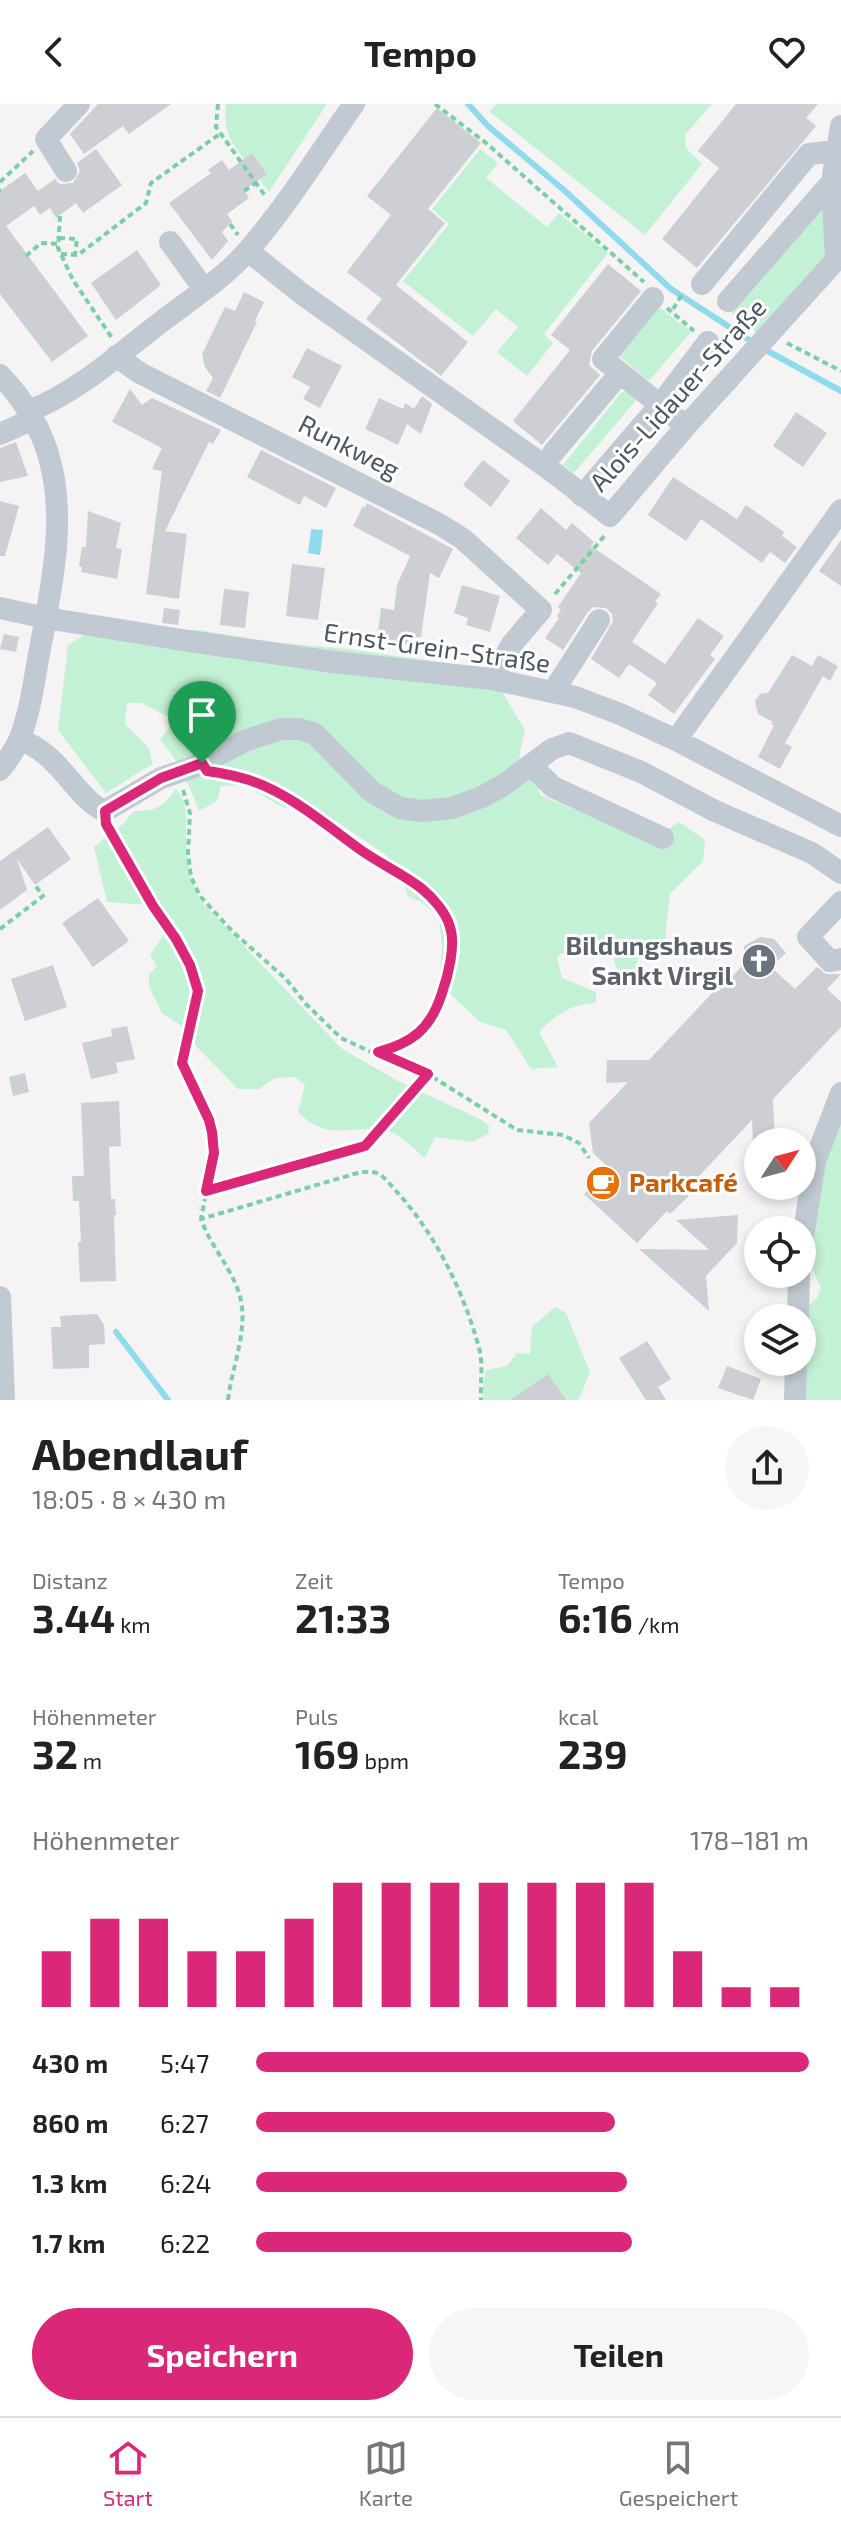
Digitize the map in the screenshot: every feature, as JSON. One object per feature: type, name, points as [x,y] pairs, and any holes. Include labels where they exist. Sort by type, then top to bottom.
[{"type":"street","points":[[66,171],[46,139],[79,104]]},
{"type":"street","points":[[0,434],[57,399],[204,289],[243,244],[279,213],[354,104]]},
{"type":"street","name":"Alois-Lidauer-Straße","points":[[243,244],[302,294],[610,516],[686,426],[836,260],[832,182],[841,123],[837,104]]},
{"type":"street","points":[[702,284],[809,154],[835,151]]},
{"type":"street","points":[[728,301],[832,182]]},
{"type":"street","points":[[170,242],[204,289]]},
{"type":"street","points":[[662,304],[603,359],[686,426]]},
{"type":"street","points":[[582,496],[660,405],[708,342]]},
{"type":"street","name":"Runkweg","points":[[116,356],[140,373],[439,524],[463,539],[541,610]]},
{"type":"street","points":[[553,453],[620,373]]},
{"type":"street","points":[[0,375],[31,415],[49,456],[57,511],[46,618],[27,713],[19,740],[0,770]]},
{"type":"street","points":[[676,740],[839,517]]},
{"type":"street","name":"Ernst-Grein-Straße","points":[[0,608],[46,618],[333,662],[492,679],[553,692],[620,714],[676,740],[841,826]]},
{"type":"street","points":[[492,679],[512,644],[541,610]]},
{"type":"street","points":[[553,692],[599,620]]},
{"type":"street","points":[[19,740],[41,751],[63,769],[96,806],[105,811],[154,781],[202,763],[268,732],[292,728],[305,730],[326,742],[358,780],[379,797],[400,808],[422,811],[452,808],[482,797],[559,745],[573,744],[641,772],[715,811],[812,853],[841,873]]},
{"type":"street","points":[[531,765],[553,787],[663,838]]},
{"type":"street","points":[[841,902],[808,937],[830,961],[841,959]]},
{"type":"street","points":[[806,1216],[815,1161],[841,1093]]},
{"type":"street","points":[[0,1297],[4,1400]]},
{"type":"street","points":[[795,1400],[796,1376]]},
{"type":"path","points":[[218,104],[216,127],[279,213]]},
{"type":"path","points":[[435,104],[486,143],[575,220],[651,288],[662,304],[708,342]]},
{"type":"path","points":[[61,254],[78,255],[146,203],[151,183],[221,133]]},
{"type":"path","points":[[0,182],[46,139]]},
{"type":"path","points":[[244,191],[256,183]]},
{"type":"path","points":[[60,216],[58,241],[61,254],[73,280],[114,340],[116,356]]},
{"type":"path","points":[[230,224],[243,244]]},
{"type":"path","points":[[26,256],[41,243],[77,239],[75,255]]},
{"type":"path","points":[[662,304],[679,299]]},
{"type":"path","points":[[768,337],[841,371]]},
{"type":"path","points":[[541,610],[605,538],[610,516]]},
{"type":"path","points":[[202,763],[207,771],[250,780],[281,795],[421,888],[443,911],[451,928],[450,963],[440,1001],[416,1038],[378,1052]]},
{"type":"path","points":[[175,773],[190,813],[188,853],[191,877],[200,896],[233,932],[286,979],[324,1024],[341,1038],[428,1074],[517,1130],[563,1135],[579,1143],[589,1158]]},
{"type":"path","points":[[105,811],[106,824],[153,906],[176,939],[190,965],[198,991],[182,1063],[212,1132],[214,1153],[201,1219],[241,1299],[241,1334],[228,1400]]},
{"type":"path","points":[[0,929],[43,896],[35,885]]},
{"type":"path","points":[[206,1191],[365,1146],[428,1074]]},
{"type":"path","points":[[201,1219],[361,1172],[379,1174],[404,1200],[433,1239],[456,1284],[482,1361],[481,1400]]},
{"type":"green space","points":[[226,104],[327,104],[269,192],[259,179],[267,173],[252,153],[244,159],[231,139],[226,121]]},
{"type":"green space","points":[[496,104],[712,104],[685,135],[686,148],[702,164],[645,235],[490,112]]},
{"type":"green space","points":[[480,149],[498,163],[486,178],[547,227],[559,213],[608,253],[544,334],[553,343],[527,376],[497,352],[518,327],[496,309],[473,336],[403,281],[449,224],[432,209]]},
{"type":"green space","points":[[825,204],[825,257],[757,333],[731,312]]},
{"type":"green space","points":[[658,306],[691,332],[649,381],[619,356]]},
{"type":"green space","points":[[631,389],[639,397],[574,473],[563,465],[621,393]]},
{"type":"green space","points":[[112,618],[164,630],[200,630],[270,642],[347,649],[482,668],[501,690],[525,730],[519,756],[537,783],[540,795],[643,838],[665,831],[679,822],[705,840],[703,861],[670,894],[665,940],[639,955],[635,971],[621,986],[610,945],[582,944],[557,957],[562,978],[596,992],[596,1003],[564,1011],[539,1032],[558,1067],[531,1069],[506,1030],[480,1022],[439,983],[442,947],[439,918],[423,903],[408,896],[399,868],[386,855],[316,808],[284,808],[244,785],[221,786],[217,801],[199,811],[183,773],[160,739],[169,728],[168,717],[142,703],[127,703],[125,724],[149,748],[152,764],[106,793],[58,730],[68,645]]},
{"type":"green space","points":[[176,789],[184,802],[189,867],[201,901],[342,1049],[398,1081],[482,1120],[489,1126],[488,1134],[472,1142],[435,1137],[425,1158],[389,1131],[338,1130],[319,1126],[298,1112],[305,1085],[295,1077],[275,1078],[259,1089],[238,1089],[179,1024],[162,1013],[149,986],[149,975],[157,966],[150,955],[166,931],[147,905],[107,902],[94,847],[134,811],[159,807]]},
{"type":"green space","points":[[841,1120],[841,1400],[802,1400],[802,1376],[816,1376],[816,1304],[810,1304],[821,1288],[816,1277],[816,1216],[810,1216],[811,1200],[816,1200],[816,1181]]},
{"type":"green space","points":[[555,1307],[566,1313],[590,1372],[578,1400],[484,1400],[482,1392],[486,1370],[507,1366],[517,1353],[530,1354],[532,1327]]},
{"type":"water","points":[[311,529],[323,530],[320,555],[308,553]]},
{"type":"building","points":[[98,104],[171,104],[129,134],[123,126],[84,154],[70,134]]},
{"type":"building","points":[[736,104],[818,104],[806,118],[816,126],[697,268],[662,239],[719,168],[698,151]]},
{"type":"building","points":[[437,108],[481,143],[428,209],[445,223],[396,285],[468,342],[441,376],[366,319],[382,299],[347,272],[391,215],[367,196]]},
{"type":"building","points":[[96,149],[122,185],[83,213],[76,203],[56,218],[50,208],[40,215],[34,206],[6,226],[88,336],[52,362],[0,294],[0,191],[25,173],[38,191],[55,179],[60,184],[73,183],[80,171],[77,163]]},
{"type":"building","points":[[252,153],[267,174],[244,190],[249,198],[227,214],[232,221],[222,232],[228,241],[212,260],[169,203],[211,173],[208,170],[222,160],[229,170]]},
{"type":"building","points":[[137,250],[161,285],[116,320],[91,283]]},
{"type":"building","points":[[608,264],[641,291],[592,351],[589,365],[600,375],[542,445],[513,421],[570,350],[551,335]]},
{"type":"building","points":[[244,292],[264,302],[220,398],[206,391],[213,378],[205,367],[202,354],[225,307],[235,311]]},
{"type":"building","points":[[307,348],[342,366],[320,408],[303,399],[310,387],[292,377]]},
{"type":"building","points":[[130,389],[142,405],[152,398],[221,430],[213,444],[209,442],[165,531],[187,534],[179,599],[146,594],[162,471],[152,469],[162,448],[112,422]]},
{"type":"building","points":[[422,396],[432,404],[421,434],[407,424],[398,445],[365,429],[379,398],[403,409],[405,403],[414,409]]},
{"type":"building","points":[[796,412],[827,433],[803,467],[773,446]]},
{"type":"building","points":[[16,442],[28,476],[0,482],[0,448]]},
{"type":"building","points":[[261,450],[336,488],[326,508],[304,496],[300,505],[247,477]]},
{"type":"building","points":[[483,460],[510,481],[491,507],[463,485]]},
{"type":"building","points":[[673,477],[737,519],[746,505],[784,532],[782,536],[797,547],[785,563],[770,552],[762,563],[701,519],[686,541],[648,515]]},
{"type":"building","points":[[0,501],[19,506],[5,556],[0,556]]},
{"type":"building","points":[[367,503],[453,549],[439,578],[430,573],[421,637],[416,637],[414,645],[377,641],[381,608],[394,610],[397,585],[410,556],[353,526]]},
{"type":"building","points":[[541,508],[566,530],[572,523],[594,542],[591,546],[661,594],[632,642],[665,664],[698,618],[724,636],[710,655],[715,659],[674,714],[648,695],[657,683],[629,664],[619,678],[591,659],[613,621],[612,614],[606,608],[593,607],[563,650],[545,638],[559,618],[557,616],[561,610],[558,607],[581,573],[557,554],[548,565],[516,538]]},
{"type":"building","points":[[88,511],[121,523],[116,548],[122,549],[117,579],[81,572],[82,567],[79,566],[82,547],[86,547]]},
{"type":"building","points":[[841,540],[841,586],[819,571]]},
{"type":"building","points":[[292,564],[325,568],[318,620],[286,616]]},
{"type":"building","points":[[462,585],[500,596],[490,632],[466,625],[468,618],[454,613]]},
{"type":"building","points":[[224,589],[249,592],[245,628],[220,625]]},
{"type":"building","points":[[164,608],[180,610],[178,625],[162,623]]},
{"type":"building","points":[[4,634],[19,637],[16,652],[0,649]]},
{"type":"building","points":[[792,655],[812,666],[818,655],[838,666],[830,681],[823,676],[785,743],[792,747],[780,769],[758,757],[774,725],[758,714],[755,701],[760,694],[768,693]]},
{"type":"building","points":[[48,827],[71,859],[35,885],[17,859],[27,890],[0,910],[0,861]]},
{"type":"building","points":[[98,898],[129,941],[93,967],[62,923]]},
{"type":"building","name":"Bildungshaus Sankt Virgil","points":[[760,937],[774,939],[786,953],[771,967],[795,989],[817,967],[826,974],[841,974],[827,989],[841,1002],[841,1027],[773,1099],[774,1128],[752,1128],[752,1120],[684,1192],[689,1196],[670,1214],[667,1211],[637,1243],[584,1194],[608,1167],[593,1153],[589,1123],[628,1082],[606,1083],[607,1060],[649,1060],[743,965],[744,946]]},
{"type":"building","points":[[53,965],[67,1007],[25,1021],[11,979]]},
{"type":"building","points":[[127,1026],[135,1059],[116,1063],[118,1073],[91,1079],[82,1043],[112,1036],[111,1029]]},
{"type":"building","points":[[25,1073],[29,1092],[13,1096],[9,1077]]},
{"type":"building","points":[[119,1101],[121,1146],[109,1147],[111,1199],[115,1199],[116,1215],[116,1281],[80,1282],[79,1201],[73,1201],[72,1176],[84,1176],[81,1103]]},
{"type":"building","points":[[738,1215],[737,1243],[706,1276],[709,1311],[639,1249],[709,1250],[676,1220]]},
{"type":"building","points":[[97,1314],[104,1325],[105,1344],[89,1345],[89,1368],[53,1369],[51,1327],[61,1327],[60,1316]]},
{"type":"building","points":[[647,1341],[671,1379],[658,1387],[666,1400],[646,1400],[619,1358]]},
{"type":"building","points":[[727,1366],[744,1372],[744,1376],[761,1379],[753,1400],[718,1388]]},
{"type":"building","points":[[548,1374],[566,1400],[510,1400]]},
{"type":"waterway","points":[[468,104],[488,126],[565,191],[671,289],[754,343]]},
{"type":"waterway","points":[[764,349],[841,391]]},
{"type":"waterway","points":[[116,1332],[168,1400]]},
{"type":"place","name":"Bildungshaus Sankt Virgil","points":[[759,961]]},
{"type":"place","name":"Parkcafé","points":[[603,1183]]},
{"type":"route","points":[[202,763],[207,771],[250,780],[281,795],[331,826],[359,849],[421,888],[443,911],[451,928],[447,980],[429,1020],[416,1038],[378,1052],[428,1074],[365,1146],[206,1191],[213,1166],[212,1132],[182,1063],[198,991],[190,965],[176,939],[153,906],[106,824],[105,811],[161,778],[202,763]]}]
